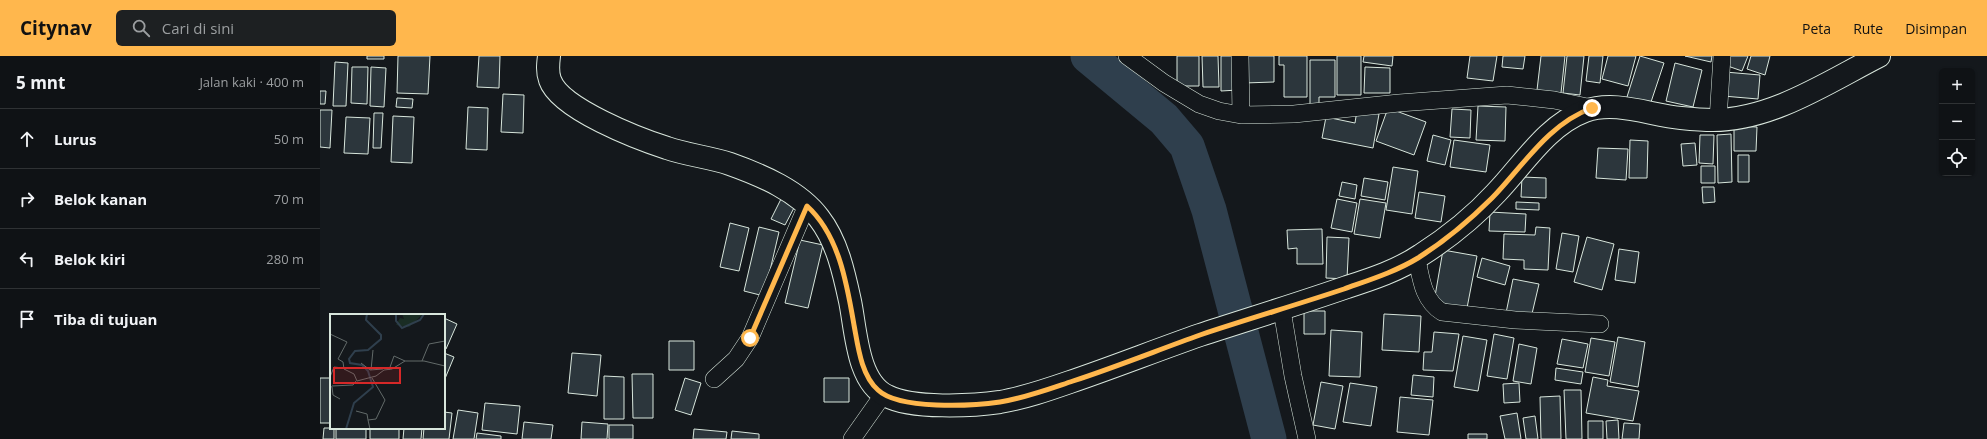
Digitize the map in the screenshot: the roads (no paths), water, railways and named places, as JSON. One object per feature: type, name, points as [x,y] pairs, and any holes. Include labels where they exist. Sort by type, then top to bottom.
[{"type":"street","points":[[549,56],[548,76],[552,86],[561,96],[578,108],[604,123],[646,141],[687,154],[730,164],[780,186],[807,206],[819,218],[832,241],[850,301],[861,358],[872,385],[883,395],[897,400],[933,404],[1000,402],[1062,385],[1199,336],[1376,277],[1417,259],[1475,214],[1551,132],[1577,114],[1592,108]]},
{"type":"street","points":[[1127,56],[1164,83],[1199,104],[1219,111],[1242,115],[1294,114],[1399,103],[1507,96],[1554,100],[1592,108],[1613,107],[1682,118],[1718,120],[1765,111],[1787,102],[1879,56]]},
{"type":"street","points":[[1240,56],[1242,115]]},
{"type":"street","points":[[1718,120],[1722,56]]},
{"type":"street","points":[[714,379],[736,359],[750,338],[807,206]]},
{"type":"street","points":[[1417,259],[1426,295],[1433,306],[1442,312],[1515,320],[1600,324]]},
{"type":"street","points":[[1277,311],[1307,439]]},
{"type":"street","points":[[852,439],[883,395]]},
{"type":"waterway","points":[[1088,56],[1164,119],[1187,146],[1209,210],[1269,439]]}]
